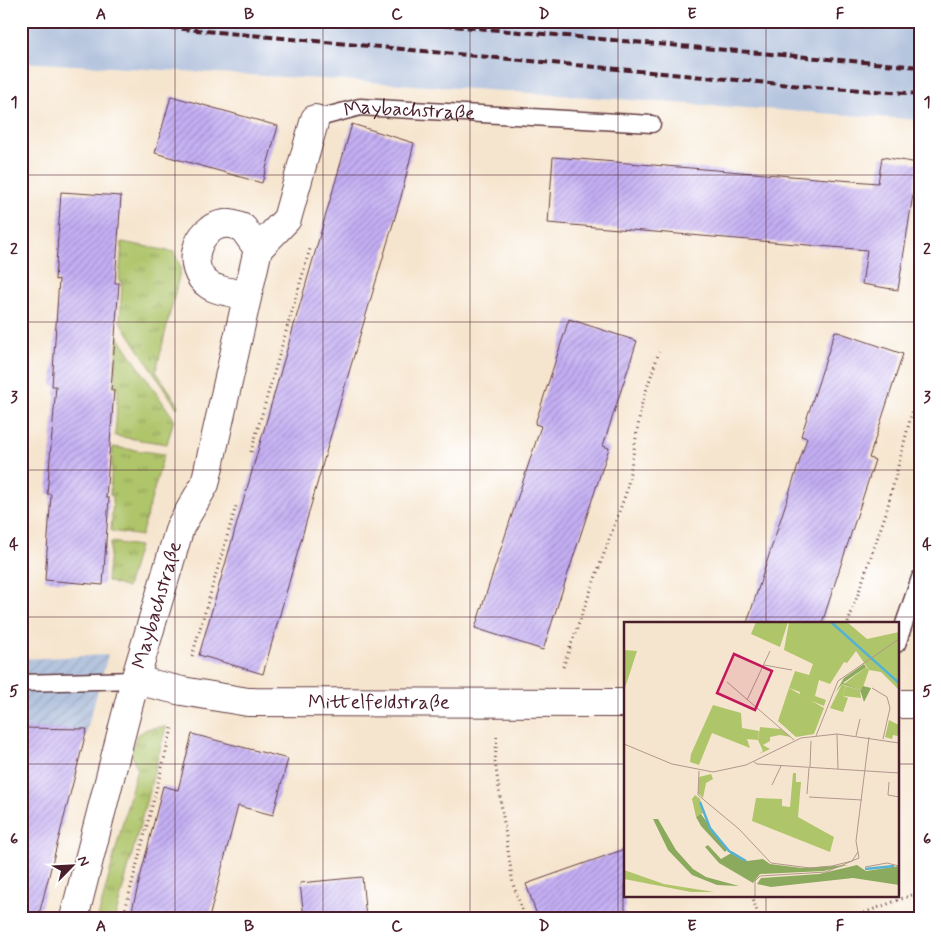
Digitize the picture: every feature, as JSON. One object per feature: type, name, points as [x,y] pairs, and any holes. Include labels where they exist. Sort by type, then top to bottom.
[{"type":"street","name":"Maybachstraße","points":[[74,918],[135,680],[180,527],[205,484],[258,249],[287,219],[315,119]]},
{"type":"street","points":[[247,296],[210,286],[200,275],[195,255],[201,237],[211,228],[226,223],[243,228],[258,249]]},
{"type":"street","name":"Mittelfeldstraße","points":[[135,680],[182,691],[248,702],[624,704]]},
{"type":"street","points":[[898,704],[920,704]]},
{"type":"lane","name":"Maybachstraße","points":[[315,119],[360,107],[652,124]]},
{"type":"lane","points":[[898,641],[920,578]]},
{"type":"lane","points":[[21,683],[135,680]]},
{"type":"path","points":[[251,452],[312,243]]},
{"type":"path","points":[[550,703],[627,490],[642,403],[658,352]]},
{"type":"path","points":[[848,622],[886,513],[920,381]]},
{"type":"path","points":[[123,918],[182,691],[237,500]]},
{"type":"path","points":[[500,702],[495,762],[513,884],[525,918]]},
{"type":"path","points":[[850,918],[920,892]]},
{"type":"path","points":[[752,896],[759,918]]},
{"type":"shaded area","points":[[21,21],[920,21],[920,120],[356,81],[21,62]]},
{"type":"shaded area","points":[[108,655],[38,918],[21,918],[21,659]]},
{"type":"green space","points":[[122,242],[174,252],[181,268],[156,371],[178,404],[177,408],[120,321],[122,282],[119,281]]},
{"type":"green space","points":[[118,336],[174,419],[167,444],[115,436],[118,388],[114,388]]},
{"type":"green space","points":[[113,447],[164,454],[141,536],[111,531],[113,496],[110,495]]},
{"type":"green space","points":[[111,542],[139,546],[127,588],[107,581]]},
{"type":"green space","points":[[166,727],[115,918],[98,918],[137,768],[131,753],[137,735],[147,729]]},
{"type":"building","points":[[171,96],[278,126],[262,183],[155,153]]},
{"type":"building","points":[[352,124],[414,143],[401,197],[263,674],[199,655]]},
{"type":"building","points":[[553,157],[878,183],[882,157],[918,163],[898,290],[862,284],[867,250],[548,223]]},
{"type":"building","points":[[61,192],[121,196],[115,283],[119,283],[111,390],[114,390],[106,498],[109,498],[103,585],[45,580],[51,494],[47,494],[56,386],[52,386],[59,279],[55,280]]},
{"type":"building","points":[[569,319],[637,341],[603,446],[609,448],[543,650],[475,628],[541,426],[535,424]]},
{"type":"building","points":[[835,331],[903,354],[869,458],[875,460],[822,622],[747,622],[807,438],[801,436]]},
{"type":"building","points":[[21,728],[87,729],[38,918],[21,918]]},
{"type":"building","points":[[192,734],[288,759],[273,815],[238,806],[209,918],[130,918],[163,786],[178,790]]},
{"type":"building","points":[[624,849],[625,918],[538,918],[526,884]]},
{"type":"building","points":[[362,877],[366,918],[304,918],[300,883]]},
{"type":"railway","points":[[98,21],[802,86],[920,94]]},
{"type":"railway","points":[[395,21],[920,67]]}]
